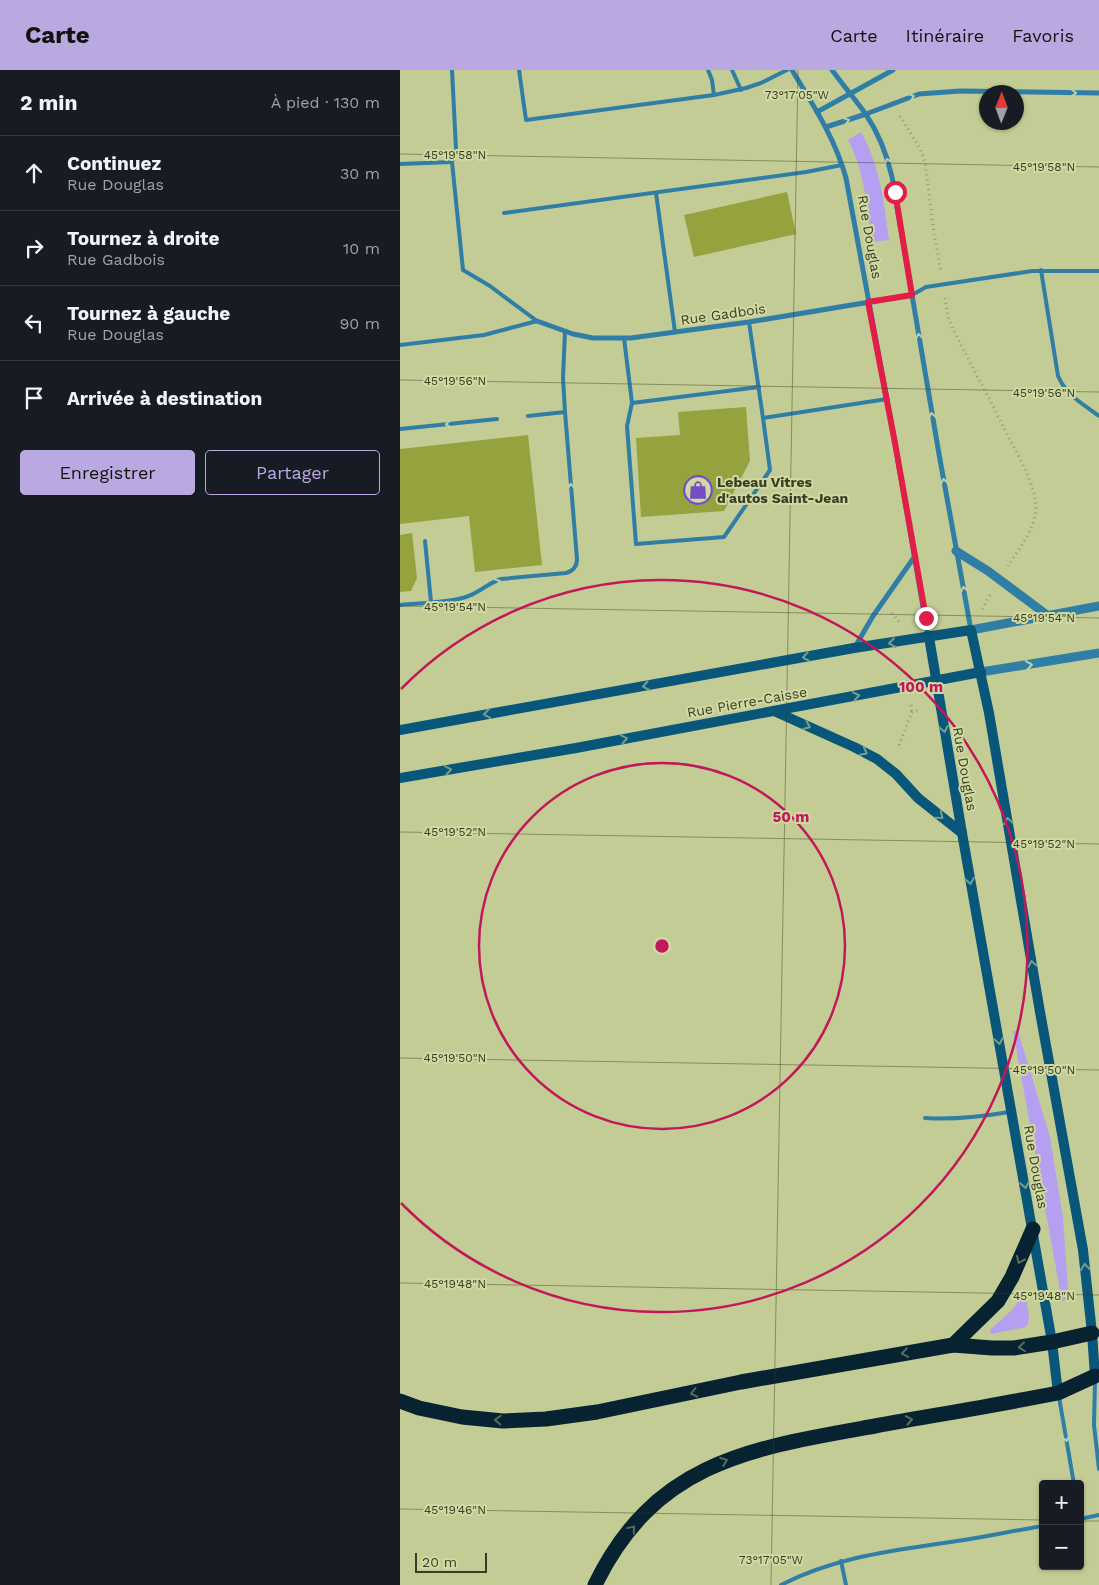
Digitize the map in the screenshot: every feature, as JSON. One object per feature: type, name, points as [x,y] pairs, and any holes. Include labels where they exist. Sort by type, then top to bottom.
[{"type":"highway","points":[[953,1345],[998,1301],[1012,1277],[1033,1229]]},
{"type":"highway","points":[[400,1401],[419,1408],[462,1417],[503,1421],[546,1419],[615,1409],[741,1382],[953,1345],[1014,1348],[1096,1332]]},
{"type":"highway","points":[[595,1585],[615,1550],[646,1512],[665,1495],[700,1471],[757,1450],[804,1439],[1058,1393],[1097,1375]]},
{"type":"main road","points":[[400,730],[854,648],[971,630],[981,672],[1083,1250],[1096,1332],[1097,1375]]},
{"type":"main road","name":"Rue Douglas","points":[[929,637],[1033,1229],[1052,1342],[1058,1393]]},
{"type":"main road","name":"Rue Pierre-Caisse","points":[[400,778],[576,748],[981,672]]},
{"type":"main road","points":[[774,711],[877,759],[896,774],[918,798],[962,833]]},
{"type":"street","name":"Rue Douglas","points":[[792,70],[826,127],[842,164],[887,399],[929,637]]},
{"type":"street","points":[[832,70],[866,114],[888,160],[971,630],[1099,606]]},
{"type":"street","points":[[817,112],[893,70]]},
{"type":"street","points":[[826,127],[919,94],[932,92],[1099,93]]},
{"type":"street","name":"Rue Gadbois","points":[[537,321],[593,338],[624,338],[749,322],[912,295]]},
{"type":"street","points":[[956,551],[988,571],[1047,615]]},
{"type":"street","points":[[854,648],[873,616],[915,556]]},
{"type":"street","name":"Rue Pierre-Caisse","points":[[981,672],[1099,654]]},
{"type":"lane","points":[[452,70],[456,149],[452,162],[463,270],[490,286],[537,321]]},
{"type":"lane","points":[[519,70],[526,120],[741,90],[761,83],[787,70]]},
{"type":"lane","points":[[708,70],[712,80],[714,95]]},
{"type":"lane","points":[[732,70],[741,90]]},
{"type":"lane","points":[[400,164],[452,162]]},
{"type":"lane","points":[[504,214],[806,172],[842,164]]},
{"type":"lane","points":[[656,193],[675,332]]},
{"type":"lane","points":[[912,295],[926,287],[1041,270],[1099,272]]},
{"type":"lane","points":[[1041,270],[1058,376],[1068,393],[1099,416]]},
{"type":"lane","points":[[400,345],[484,336],[537,321]]},
{"type":"lane","points":[[624,338],[632,403],[627,426],[636,544],[724,537],[770,470],[749,322]]},
{"type":"lane","points":[[400,606],[464,598],[501,579],[566,573],[576,567],[577,559],[563,378],[565,331]]},
{"type":"lane","points":[[632,403],[759,387]]},
{"type":"lane","points":[[763,418],[887,399]]},
{"type":"lane","points":[[528,416],[565,412]]},
{"type":"lane","points":[[400,429],[497,419]]},
{"type":"lane","points":[[425,541],[431,602]]},
{"type":"lane","points":[[925,1118],[959,1119],[1012,1111]]},
{"type":"lane","points":[[1097,1375],[1094,1426],[1099,1469]]},
{"type":"lane","name":"Rue Douglas","points":[[1058,1393],[1073,1480]]},
{"type":"lane","points":[[1084,1517],[1099,1515]]},
{"type":"lane","points":[[781,1585],[801,1574],[841,1561],[1039,1527]]},
{"type":"lane","points":[[841,1561],[846,1585]]},
{"type":"path","points":[[902,119],[920,149],[925,162],[934,233],[941,270]]},
{"type":"path","points":[[945,300],[948,317],[953,329],[1012,443],[1035,496],[1036,512],[1033,522],[1006,568]]},
{"type":"path","points":[[986,603],[992,591]]},
{"type":"path","points":[[892,613],[899,622]]},
{"type":"path","points":[[899,745],[912,712],[911,705]]},
{"type":"path","points":[[912,712],[921,710]]},
{"type":"shaded area","points":[[861,132],[877,171],[889,240],[871,242],[862,177],[848,140]]},
{"type":"shaded area","points":[[1013,1031],[1018,1031],[1050,1137],[1063,1218],[1068,1289],[1067,1299],[1062,1301]]},
{"type":"shaded area","points":[[1025,1295],[1029,1316],[1026,1327],[991,1334],[990,1330],[1013,1309],[1021,1296]]},
{"type":"building","points":[[787,192],[796,234],[694,257],[684,215]]},
{"type":"building","points":[[746,407],[750,461],[724,511],[641,517],[636,438],[680,435],[678,412]]},
{"type":"building","points":[[528,435],[542,565],[475,572],[469,516],[400,524],[400,449]]},
{"type":"building","points":[[412,533],[417,578],[411,591],[400,592],[400,535]]},
{"type":"place","name":"Lebeau Vitres d'autos Saint-Jean","points":[[698,490]]},
{"type":"route","points":[[895,192],[912,295],[868,302],[926,618]]}]
